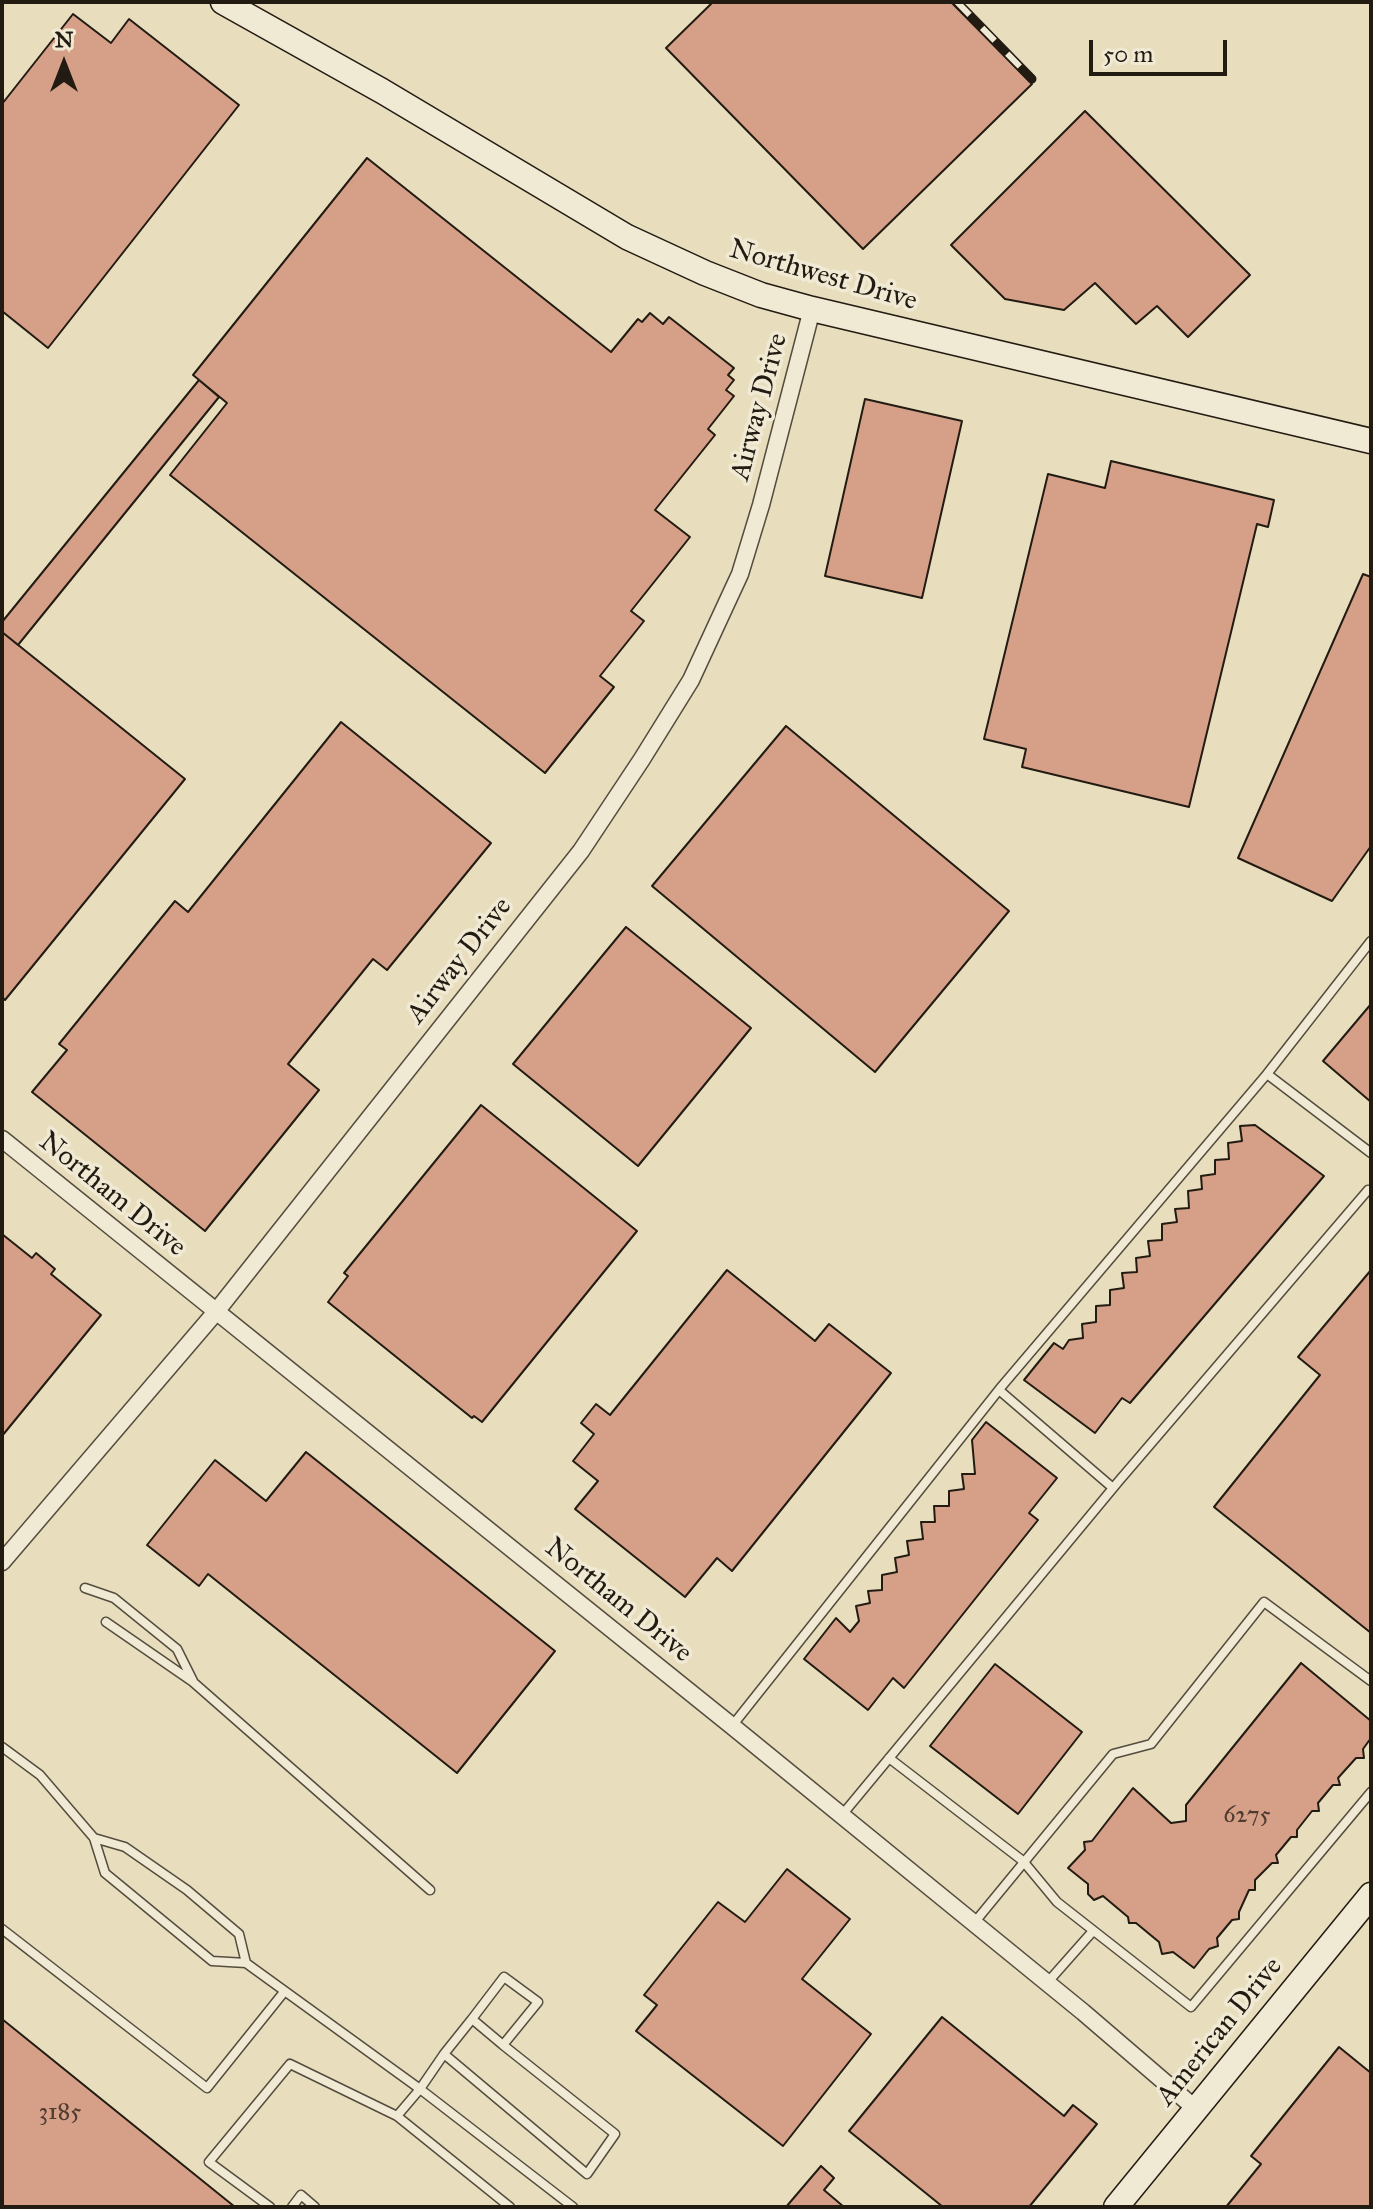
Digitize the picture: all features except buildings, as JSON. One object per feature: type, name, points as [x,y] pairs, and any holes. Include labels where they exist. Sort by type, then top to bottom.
[{"type":"street","name":"Northwest Drive","points":[[223,2],[382,91],[627,237],[761,295],[1371,441]]},
{"type":"street","name":"Airway Drive","points":[[2,1562],[215,1313],[581,851],[642,759],[691,680],[740,574],[812,309]]},
{"type":"street","name":"Northam Drive","points":[[2,1139],[842,1815],[1196,2109]]},
{"type":"street","name":"American Drive","points":[[1116,2207],[1371,1895]]},
{"type":"lane","points":[[732,1726],[999,1390],[1267,1074],[1371,941]]},
{"type":"lane","points":[[1267,1074],[1371,1153]]},
{"type":"lane","points":[[842,1815],[1113,1488],[1368,1190]]},
{"type":"lane","points":[[999,1390],[1113,1488]]},
{"type":"lane","points":[[85,1588],[114,1598],[177,1649],[193,1682]]},
{"type":"lane","points":[[974,1923],[1113,1754],[1151,1744],[1264,1602],[1371,1681]]},
{"type":"lane","points":[[106,1622],[193,1682],[430,1890]]},
{"type":"lane","points":[[2,1747],[40,1775],[94,1838],[105,1873],[212,1961],[246,1963],[420,2089],[573,2207]]},
{"type":"lane","points":[[889,1758],[1023,1861],[1057,1902],[1191,2007],[1371,1792]]},
{"type":"lane","points":[[94,1838],[125,1847],[197,1899],[239,1934],[246,1963]]},
{"type":"lane","points":[[2,1929],[207,2088],[284,1992]]},
{"type":"lane","points":[[1047,1983],[1093,1931]]},
{"type":"lane","points":[[397,2116],[504,1977],[538,2002],[503,2045]]},
{"type":"lane","points":[[444,2054],[587,2174],[615,2134],[472,2019]]},
{"type":"lane","points":[[270,2207],[209,2162],[290,2064],[397,2116],[510,2207]]},
{"type":"lane","points":[[292,2207],[301,2195],[315,2207]]},
{"type":"railway","points":[[957,2],[1032,79]]}]
